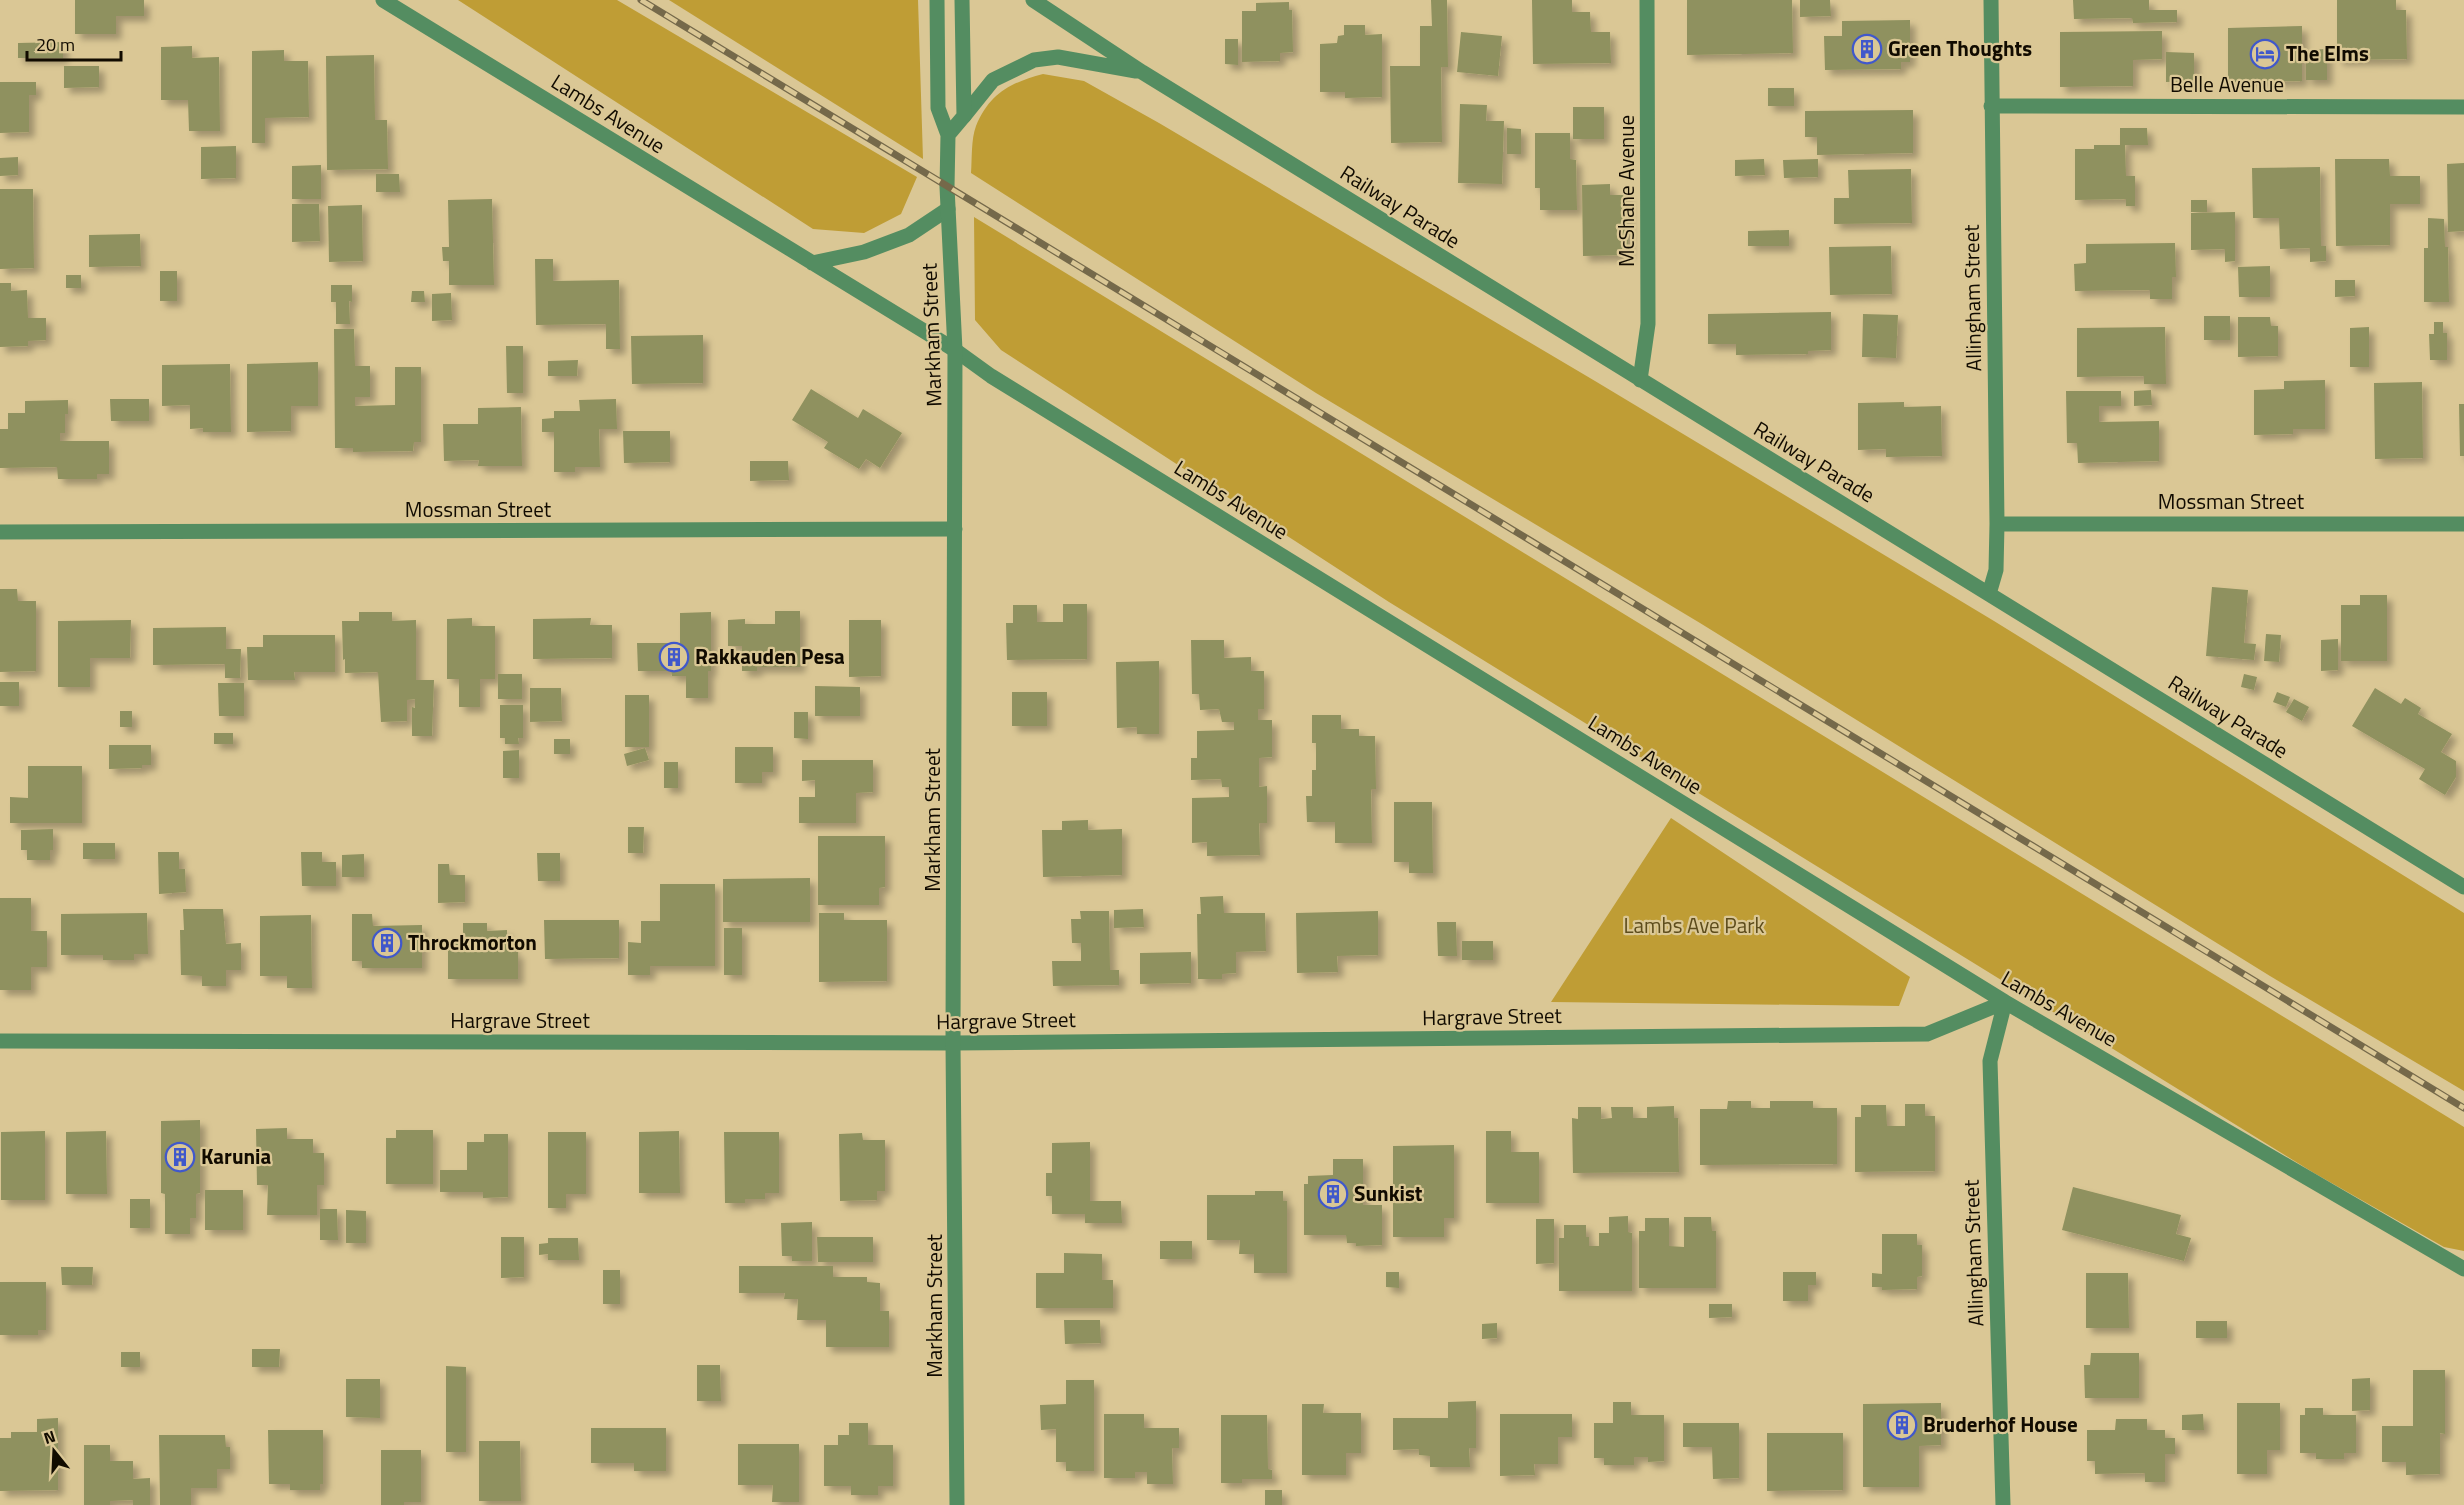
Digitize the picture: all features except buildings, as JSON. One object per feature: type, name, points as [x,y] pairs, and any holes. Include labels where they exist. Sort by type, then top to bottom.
[{"type":"street","name":"Lambs Avenue","points":[[382,0],[955,350],[1030,400],[2005,1002],[2464,1269]]},
{"type":"street","name":"Markham Street","points":[[936,0],[938,108],[948,135],[948,209],[955,350],[953,1043],[957,1505]]},
{"type":"street","points":[[948,135],[964,116],[962,0]]},
{"type":"street","name":"Railway Parade","points":[[1033,0],[1142,72],[2464,887]]},
{"type":"street","name":"McShane Avenue","points":[[1640,380],[1648,324],[1647,0]]},
{"type":"street","name":"Allingham Street","points":[[1989,594],[1996,570],[1997,524],[1991,0]]},
{"type":"street","name":"Railway Parade","points":[[964,116],[993,80],[1034,60],[1058,57],[1142,72]]},
{"type":"street","name":"Belle Avenue","points":[[1991,106],[2464,107]]},
{"type":"street","points":[[812,263],[864,252],[909,235],[948,209]]},
{"type":"street","name":"Mossman Street","points":[[1997,524],[2464,524]]},
{"type":"street","name":"Mossman Street","points":[[0,532],[956,529]]},
{"type":"street","name":"Allingham Street","points":[[2003,1505],[1990,1061],[2005,1002]]},
{"type":"street","name":"Hargrave Street","points":[[0,1041],[953,1043],[1927,1034],[2005,1002]]},
{"type":"green space","points":[[458,0],[617,0],[917,177],[901,214],[864,233],[813,229]]},
{"type":"green space","points":[[669,0],[918,0],[923,159]]},
{"type":"green space","points":[[1043,74],[1084,81],[1159,123],[1994,621],[2464,913],[2464,1091],[2270,976],[1700,623],[1316,393],[971,173],[974,131],[988,105],[1002,91],[1021,81]]},
{"type":"green space","points":[[974,217],[2464,1127],[2464,1251],[2444,1247],[2314,1173],[1389,602],[1001,350],[975,320]]},
{"type":"green space","name":"Lambs Ave Park","points":[[1671,818],[1910,977],[1899,1006],[1551,1002]]},
{"type":"railway","points":[[641,0],[2464,1108]]},
{"type":"place","name":"Green Thoughts","points":[[1867,49]]},
{"type":"place","name":"The Elms","points":[[2265,54]]},
{"type":"place","name":"Rakkauden Pesa","points":[[674,657]]},
{"type":"place","name":"Throckmorton","points":[[387,943]]},
{"type":"place","name":"Karunia","points":[[180,1157]]},
{"type":"place","name":"Sunkist","points":[[1333,1194]]},
{"type":"place","name":"Bruderhof House","points":[[1902,1425]]}]
